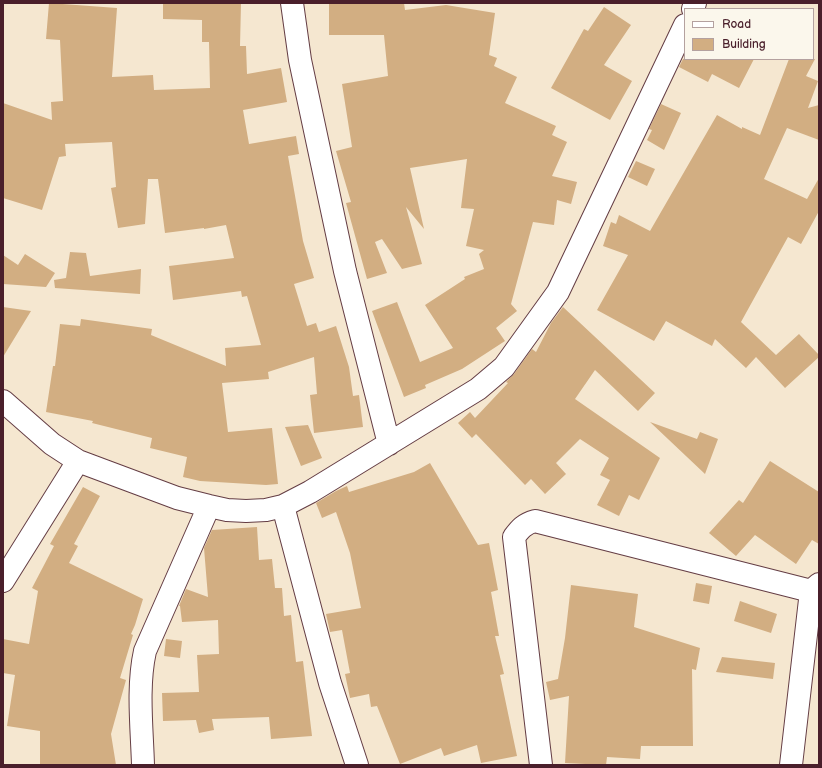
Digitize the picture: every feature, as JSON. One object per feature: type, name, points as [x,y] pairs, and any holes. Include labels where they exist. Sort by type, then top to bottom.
[{"type":"street","points":[[292,3],[300,60],[345,271],[388,444]]},
{"type":"street","points":[[3,401],[52,444],[78,461],[177,498],[227,510],[246,511],[266,510],[283,506],[310,492],[478,389],[504,367],[558,292],[684,27]]},
{"type":"street","points":[[3,581],[78,461]]},
{"type":"street","points":[[143,765],[141,713],[142,666],[144,651],[209,506]]},
{"type":"street","points":[[283,506],[330,683],[358,765]]},
{"type":"street","points":[[541,765],[514,537],[528,523],[536,521],[815,587],[791,765]]},
{"type":"building","points":[[49,3],[117,8],[112,77],[153,75],[154,90],[210,88],[209,42],[202,42],[202,20],[163,19],[163,3],[241,3],[240,46],[246,46],[247,74],[281,68],[287,102],[243,110],[249,144],[296,136],[299,154],[288,156],[303,241],[314,278],[294,284],[307,326],[316,323],[319,332],[336,326],[349,367],[353,396],[359,395],[363,427],[314,433],[310,395],[317,394],[314,357],[268,372],[269,379],[222,383],[228,432],[272,428],[278,484],[266,485],[200,481],[183,477],[187,457],[150,448],[152,438],[92,423],[93,421],[46,412],[53,366],[55,366],[60,324],[80,326],[81,319],[152,329],[151,335],[226,366],[225,348],[261,345],[247,296],[242,297],[241,291],[173,300],[169,266],[234,258],[226,225],[165,233],[158,179],[148,179],[145,224],[118,228],[111,188],[116,187],[112,142],[65,144],[66,156],[59,157],[42,210],[3,198],[3,103],[52,120],[51,102],[63,101],[60,40],[46,39]]},
{"type":"building","points":[[329,3],[404,3],[405,10],[446,5],[495,13],[489,55],[497,58],[494,66],[517,77],[505,103],[556,126],[552,135],[567,142],[552,176],[577,182],[571,204],[557,200],[554,225],[533,222],[511,304],[517,311],[496,328],[505,341],[462,369],[425,385],[426,388],[404,397],[372,311],[397,302],[420,362],[453,348],[425,305],[465,279],[464,277],[484,269],[479,254],[484,250],[466,246],[474,209],[461,208],[467,159],[410,168],[424,229],[406,207],[422,264],[402,269],[382,239],[375,242],[387,273],[367,279],[346,203],[351,202],[336,151],[352,147],[342,84],[388,76],[384,35],[329,35]]},
{"type":"building","points":[[604,7],[631,25],[604,65],[632,81],[610,120],[551,88],[584,29],[588,31]]},
{"type":"building","points":[[683,59],[753,60],[739,88],[712,74],[708,82],[679,67]]},
{"type":"building","points":[[815,59],[806,76],[818,81],[808,108],[819,105],[819,140],[787,128],[764,179],[807,199],[819,178],[819,211],[801,244],[788,237],[741,322],[776,355],[799,334],[819,355],[819,357],[785,388],[756,357],[746,368],[715,339],[712,346],[666,321],[654,341],[597,310],[628,255],[603,246],[611,222],[616,224],[619,215],[650,231],[717,115],[742,129],[742,127],[760,135],[789,60]]},
{"type":"building","points":[[661,104],[681,113],[664,150],[647,140],[652,130],[649,129]]},
{"type":"building","points":[[636,161],[655,169],[647,186],[628,177]]},
{"type":"building","points":[[70,252],[86,253],[90,276],[141,269],[140,294],[55,288],[54,280],[66,278]]},
{"type":"building","points":[[25,254],[55,273],[46,287],[3,284],[3,255],[18,265]]},
{"type":"building","points":[[3,307],[31,311],[3,357]]},
{"type":"building","points":[[563,307],[655,393],[638,411],[595,370],[575,399],[660,458],[639,500],[629,495],[619,516],[597,505],[610,480],[600,475],[609,458],[580,439],[556,463],[566,474],[545,494],[531,479],[525,485],[476,434],[472,438],[458,423],[470,412],[475,418],[508,383],[506,382],[514,374],[532,349],[536,352],[551,323]]},
{"type":"building","points":[[650,422],[697,439],[700,432],[718,439],[705,474]]},
{"type":"building","points":[[308,425],[322,458],[301,466],[285,427]]},
{"type":"building","points":[[770,461],[819,492],[819,544],[812,540],[796,564],[755,535],[736,556],[709,533],[739,500],[743,503]]},
{"type":"building","points":[[430,463],[478,545],[489,543],[498,590],[491,592],[499,636],[495,636],[504,674],[500,675],[517,756],[481,763],[477,745],[444,756],[441,748],[400,764],[377,706],[371,707],[369,694],[350,698],[345,674],[350,673],[342,630],[330,632],[326,614],[361,608],[350,553],[336,512],[322,518],[316,503],[347,486],[349,492],[414,472]]},
{"type":"building","points":[[83,487],[100,496],[74,544],[78,546],[69,563],[143,599],[131,634],[133,635],[120,678],[126,680],[111,734],[116,765],[40,765],[40,731],[7,726],[15,675],[3,673],[3,639],[29,644],[38,591],[32,588],[54,546],[50,544]]},
{"type":"building","points":[[257,527],[259,560],[272,559],[275,588],[282,588],[284,616],[291,615],[296,662],[303,661],[312,736],[271,739],[269,717],[212,719],[214,730],[199,733],[196,720],[163,721],[162,693],[199,692],[197,655],[219,654],[218,620],[182,622],[179,606],[186,589],[208,597],[204,548],[212,530]]},
{"type":"building","points":[[696,583],[712,586],[709,604],[693,601]]},
{"type":"building","points":[[571,585],[638,594],[634,627],[700,648],[696,670],[692,669],[693,746],[641,746],[640,759],[607,757],[606,765],[565,763],[569,696],[550,700],[546,682],[558,679],[565,638]]},
{"type":"building","points":[[740,601],[777,614],[771,633],[734,621]]},
{"type":"building","points":[[166,639],[182,641],[180,658],[164,656]]},
{"type":"building","points":[[722,657],[775,663],[773,679],[716,672]]}]
